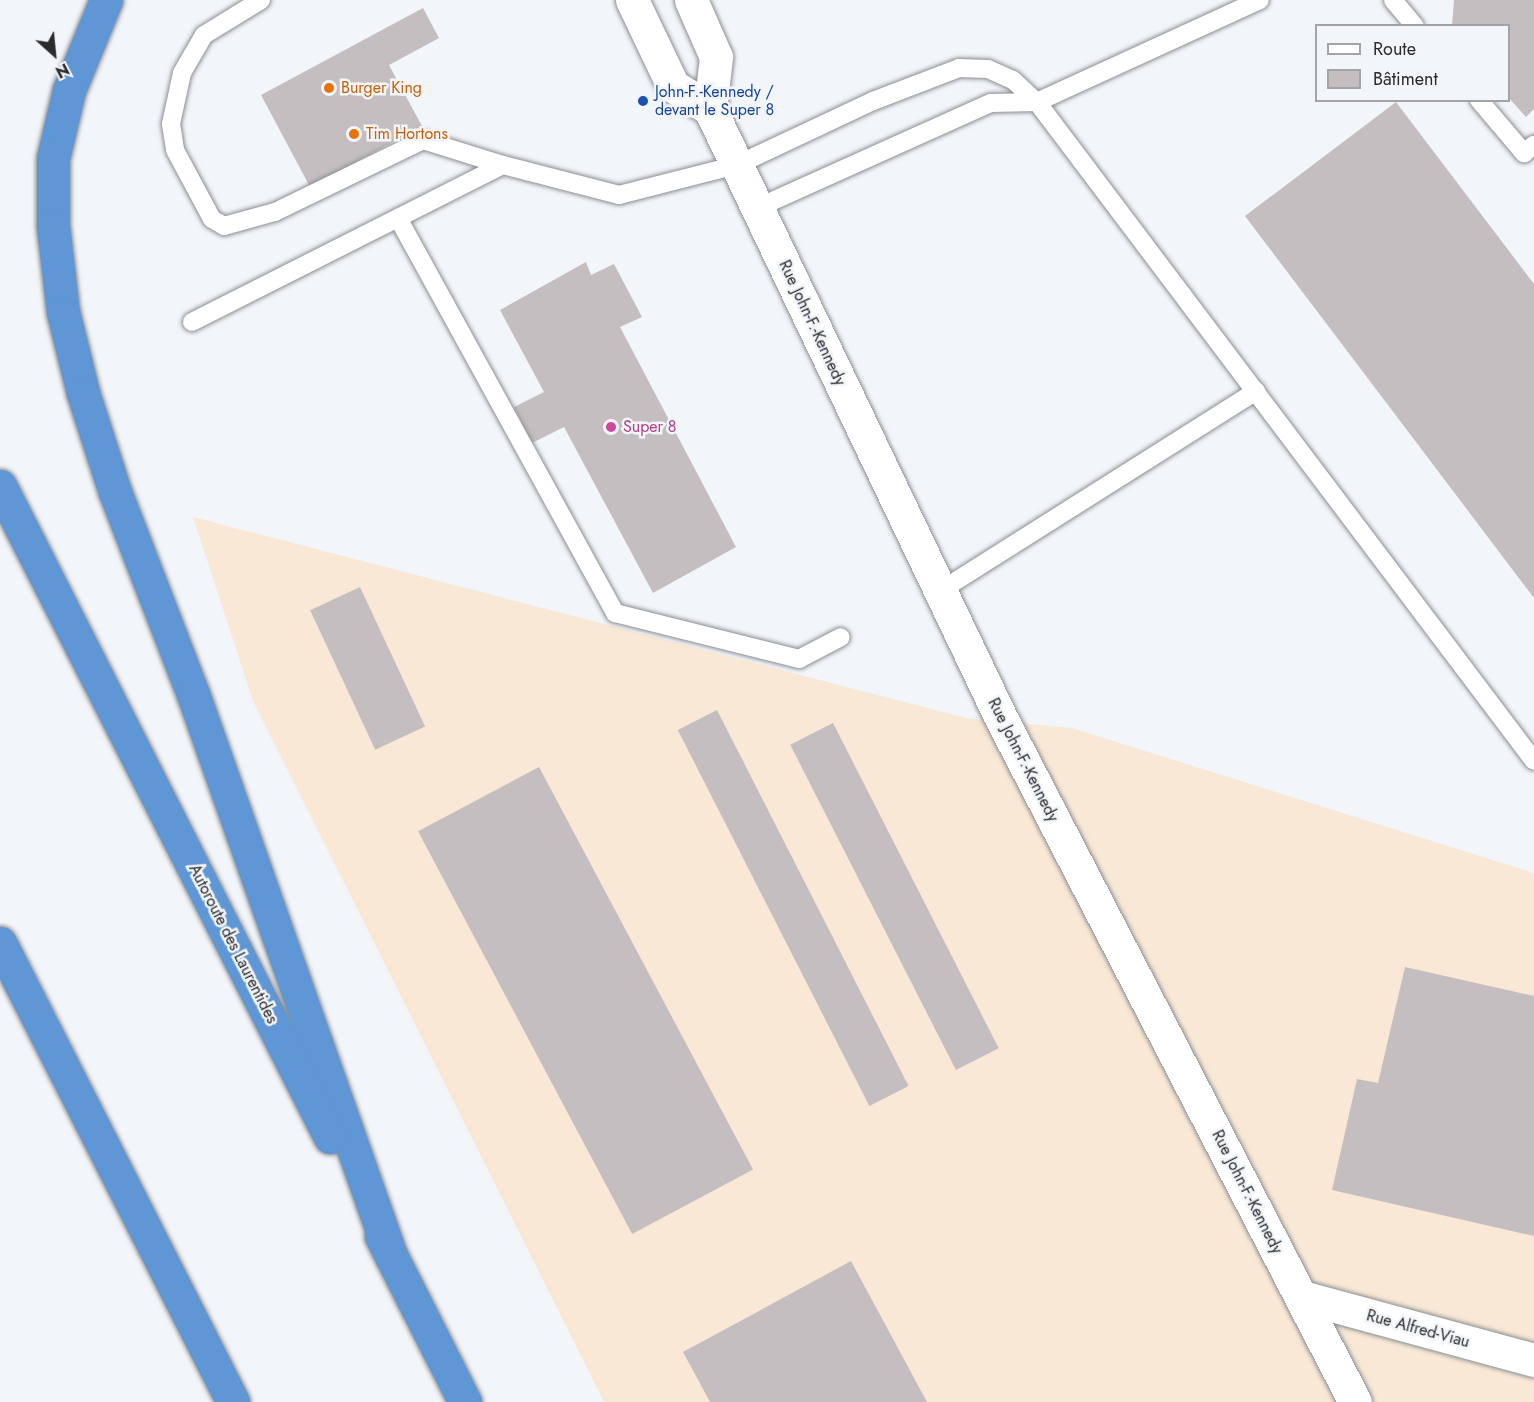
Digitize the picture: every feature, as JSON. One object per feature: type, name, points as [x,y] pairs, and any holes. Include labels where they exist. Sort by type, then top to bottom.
[{"type":"highway","points":[[106,0],[69,90],[53,158],[53,226],[63,312],[82,393],[108,471],[193,694],[391,1256]]},
{"type":"highway","name":"Autoroute des Laurentides","points":[[0,486],[465,1402]]},
{"type":"highway","points":[[0,943],[233,1402]]},
{"type":"street","points":[[632,0],[673,86],[710,109],[716,57],[690,0]]},
{"type":"street","name":"Rue John-F.-Kennedy","points":[[710,109],[1000,716],[1355,1402]]},
{"type":"street","name":"Rue Alfred-Viau","points":[[1302,1297],[1534,1360]]},
{"type":"lane","points":[[261,0],[204,35],[182,73],[171,124],[175,150],[212,219],[224,226],[275,212],[423,140],[503,165],[619,195],[736,165],[873,101],[959,68],[988,69],[1013,80],[1037,102],[1534,761]]},
{"type":"lane","points":[[757,208],[991,103],[1037,102],[1260,0]]},
{"type":"lane","points":[[1393,0],[1413,24]]},
{"type":"lane","points":[[1481,102],[1524,153],[1534,145]]},
{"type":"lane","points":[[192,322],[503,165]]},
{"type":"lane","points":[[398,218],[615,613],[799,659],[841,637]]},
{"type":"lane","points":[[940,591],[1256,391]]},
{"type":"shaded area","points":[[193,517],[966,718],[1072,728],[1534,873],[1534,1402],[604,1402],[253,701]]},
{"type":"building","points":[[1454,0],[1534,0],[1534,109],[1526,117],[1510,99],[1510,24],[1452,24]]},
{"type":"building","points":[[423,8],[439,38],[389,65],[422,126],[310,187],[261,95]]},
{"type":"building","points":[[1396,102],[1534,284],[1534,598],[1245,216]]},
{"type":"building","points":[[586,262],[591,275],[614,264],[642,317],[620,327],[736,547],[653,593],[564,427],[532,443],[514,407],[544,392],[500,310]]},
{"type":"building","points":[[360,587],[425,727],[375,750],[310,610]]},
{"type":"building","points":[[717,710],[909,1086],[869,1106],[678,730]]},
{"type":"building","points":[[833,723],[999,1048],[956,1070],[790,745]]},
{"type":"building","points":[[539,767],[753,1170],[632,1234],[418,831]]},
{"type":"building","points":[[1405,967],[1534,996],[1534,1236],[1332,1190],[1357,1079],[1378,1083]]},
{"type":"building","points":[[851,1261],[927,1402],[710,1402],[683,1352]]},
{"type":"place","name":"Burger King","points":[[329,88]]},
{"type":"place","name":"John-F.-Kennedy / devant le Super 8","points":[[643,101]]},
{"type":"place","name":"Tim Hortons","points":[[354,134]]},
{"type":"place","name":"Super 8","points":[[611,427]]}]
